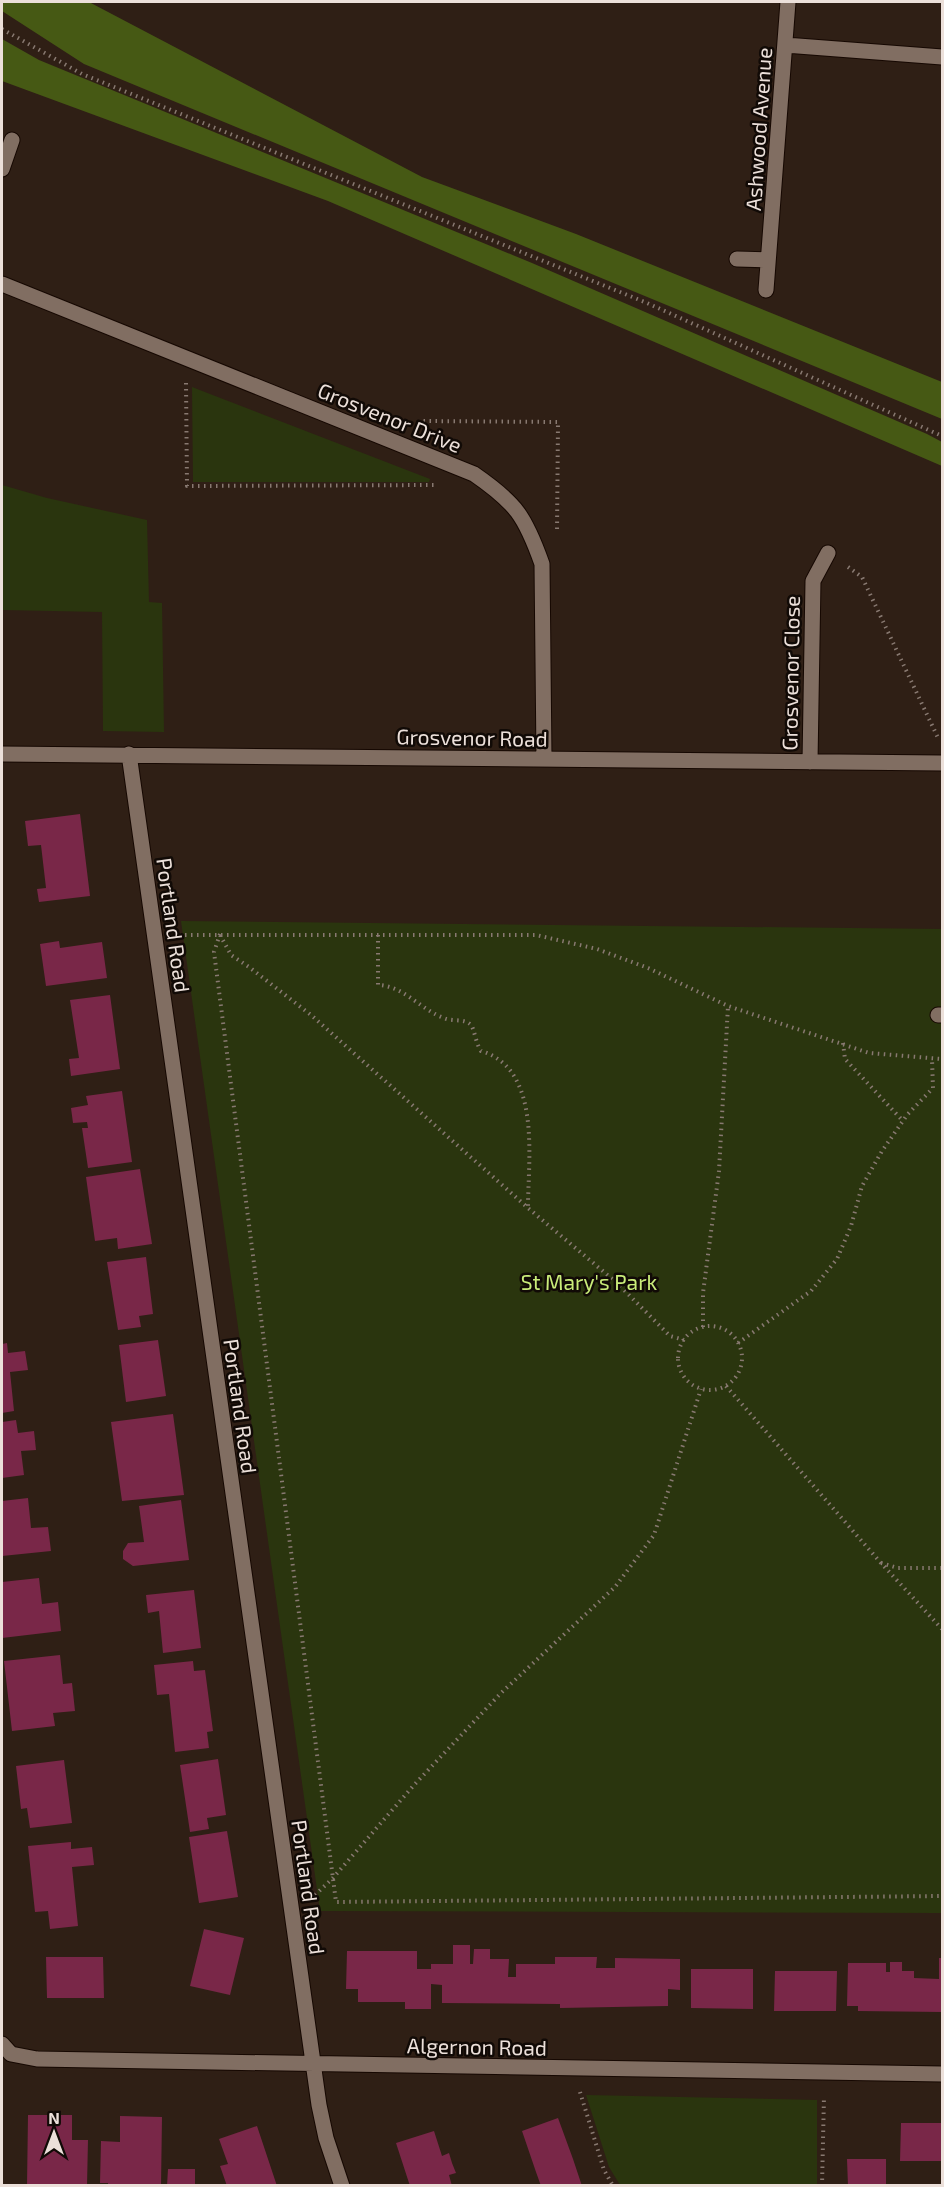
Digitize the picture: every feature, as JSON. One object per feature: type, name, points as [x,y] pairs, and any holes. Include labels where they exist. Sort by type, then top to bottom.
[{"type":"street","name":"Ashwood Avenue","points":[[766,290],[788,2]]},
{"type":"street","points":[[785,45],[942,57]]},
{"type":"street","points":[[2,169],[12,140]]},
{"type":"street","points":[[737,259],[768,260]]},
{"type":"street","name":"Grosvenor Drive","points":[[2,284],[456,466],[474,474],[498,490],[518,510],[532,536],[542,564],[544,759]]},
{"type":"street","name":"Grosvenor Close","points":[[810,762],[813,581],[828,553]]},
{"type":"street","name":"Grosvenor Road","points":[[2,754],[942,763]]},
{"type":"street","name":"Portland Road","points":[[129,754],[319,2105],[342,2186]]},
{"type":"street","name":"Algernon Road","points":[[5,2051],[37,2059],[942,2074]]},
{"type":"path","points":[[2,29],[82,74],[647,303],[942,436]]},
{"type":"path","points":[[186,358],[187,486],[435,486],[456,466]]},
{"type":"path","points":[[408,447],[422,421],[558,422],[557,534],[542,564]]},
{"type":"path","points":[[828,553],[862,577],[942,748]]},
{"type":"path","points":[[220,934],[231,955],[311,1015],[528,1208],[617,1283],[670,1336],[684,1340]]},
{"type":"path","points":[[220,934],[214,952],[336,1902],[942,1896]]},
{"type":"path","points":[[154,935],[536,935],[597,949],[648,968],[728,1006],[869,1053],[942,1059]]},
{"type":"path","points":[[378,935],[378,985],[390,985],[445,1019],[465,1021],[471,1025],[474,1030],[474,1041],[481,1051],[492,1054],[506,1065],[523,1093],[528,1113],[528,1208]]},
{"type":"path","points":[[703,1327],[703,1293],[719,1171],[728,1006]]},
{"type":"path","points":[[843,1043],[845,1059],[903,1121]]},
{"type":"path","points":[[738,1343],[811,1291],[837,1259],[851,1226],[862,1186],[903,1121],[933,1088],[932,1059]]},
{"type":"path","points":[[703,1327],[723,1329],[738,1343],[742,1362],[739,1371],[726,1386],[718,1389],[701,1389],[692,1385],[680,1369],[680,1349],[684,1340],[703,1327]]},
{"type":"path","points":[[726,1386],[942,1629]]},
{"type":"path","points":[[292,1916],[333,1878],[414,1785],[501,1692],[615,1587],[654,1535],[701,1389]]},
{"type":"path","points":[[881,1563],[898,1568],[942,1568]]},
{"type":"path","points":[[573,2068],[604,2170],[613,2186]]},
{"type":"path","points":[[822,2186],[825,2072]]},
{"type":"green space","points":[[2,2],[89,2],[422,177],[576,234],[942,382],[942,419],[84,64],[2,11]]},
{"type":"green space","points":[[2,39],[39,60],[532,263],[927,434],[942,442],[942,466],[328,201],[2,81]]},
{"type":"green space","points":[[192,387],[430,479],[429,482],[193,482]]},
{"type":"green space","points":[[2,485],[47,498],[147,520],[149,602],[162,603],[164,732],[103,731],[102,612],[2,610]]},
{"type":"green space","name":"St Mary's Park","points":[[181,921],[942,929],[942,1913],[320,1911]]},
{"type":"green space","points":[[586,2095],[817,2100],[817,2185],[620,2185],[609,2167]]},
{"type":"building","points":[[80,814],[90,896],[39,902],[37,889],[46,888],[41,845],[28,846],[25,821]]},
{"type":"building","points":[[59,941],[60,948],[102,942],[107,978],[46,986],[40,944]]},
{"type":"building","points":[[110,995],[120,1069],[71,1076],[69,1059],[79,1058],[70,1000]]},
{"type":"building","points":[[122,1091],[132,1162],[88,1168],[82,1128],[88,1128],[87,1122],[73,1123],[71,1108],[88,1105],[86,1096]]},
{"type":"building","points":[[140,1169],[152,1244],[118,1249],[117,1238],[95,1241],[86,1177]]},
{"type":"building","points":[[146,1257],[153,1314],[139,1316],[141,1327],[118,1330],[107,1262]]},
{"type":"building","points":[[158,1340],[166,1396],[126,1402],[119,1345]]},
{"type":"building","points":[[7,1343],[8,1353],[25,1351],[28,1370],[10,1372],[14,1411],[2,1413],[2,1344]]},
{"type":"building","points":[[173,1414],[184,1495],[122,1501],[111,1422]]},
{"type":"building","points":[[16,1420],[18,1433],[34,1431],[36,1450],[21,1451],[24,1475],[2,1478],[2,1422]]},
{"type":"building","points":[[28,1498],[31,1528],[48,1527],[51,1551],[2,1556],[2,1501]]},
{"type":"building","points":[[181,1500],[189,1560],[133,1566],[123,1559],[123,1551],[128,1543],[144,1542],[139,1506]]},
{"type":"building","points":[[39,1578],[42,1604],[58,1602],[61,1631],[2,1638],[2,1582]]},
{"type":"building","points":[[194,1590],[201,1648],[163,1653],[159,1611],[148,1613],[146,1595]]},
{"type":"building","points":[[60,1655],[63,1684],[72,1683],[75,1711],[53,1713],[55,1726],[12,1731],[4,1661]]},
{"type":"building","points":[[193,1661],[194,1671],[205,1670],[213,1731],[207,1732],[209,1748],[175,1752],[169,1694],[157,1695],[154,1665]]},
{"type":"building","points":[[218,1759],[226,1815],[207,1818],[209,1829],[190,1832],[180,1765]]},
{"type":"building","points":[[64,1760],[72,1823],[30,1828],[27,1808],[21,1809],[16,1766]]},
{"type":"building","points":[[227,1831],[238,1897],[199,1903],[189,1837]]},
{"type":"building","points":[[71,1842],[71,1849],[92,1847],[94,1865],[72,1867],[78,1926],[50,1929],[48,1911],[35,1912],[28,1846]]},
{"type":"building","points":[[204,1929],[244,1938],[230,1995],[190,1986]]},
{"type":"building","points":[[453,1945],[470,1945],[470,1964],[473,1964],[474,1949],[490,1949],[490,1959],[509,1959],[508,1977],[516,1977],[516,1964],[555,1964],[555,1957],[597,1957],[596,1968],[615,1968],[615,1958],[680,1959],[680,1990],[668,1989],[668,2006],[560,2008],[560,2004],[442,2003],[442,1985],[431,1984],[431,2009],[405,2009],[405,2002],[358,2002],[358,1989],[346,1989],[347,1951],[417,1951],[417,1969],[431,1969],[431,1964],[453,1964]]},
{"type":"building","points":[[46,1957],[103,1957],[104,1998],[47,1998]]},
{"type":"building","points":[[939,1958],[942,1958],[942,2012],[858,2011],[858,2006],[847,2006],[848,1963],[886,1963],[886,1972],[890,1972],[890,1962],[902,1962],[902,1971],[914,1971],[914,1978],[939,1979]]},
{"type":"building","points":[[691,1969],[753,1969],[753,2009],[691,2008]]},
{"type":"building","points":[[775,1971],[837,1971],[836,2011],[774,2011]]},
{"type":"building","points":[[28,2115],[72,2115],[72,2140],[88,2140],[87,2186],[27,2186]]},
{"type":"building","points":[[120,2116],[162,2117],[161,2186],[108,2186],[108,2183],[100,2183],[101,2141],[120,2142]]},
{"type":"building","points":[[558,2118],[582,2186],[541,2186],[536,2172],[522,2131]]},
{"type":"building","points":[[901,2123],[942,2123],[942,2161],[900,2161]]},
{"type":"building","points":[[257,2126],[277,2186],[234,2186],[234,2184],[227,2186],[220,2166],[228,2164],[219,2139]]},
{"type":"building","points":[[434,2131],[442,2156],[449,2153],[456,2173],[449,2175],[452,2186],[410,2186],[396,2143]]},
{"type":"building","points":[[847,2159],[886,2159],[886,2186],[848,2186]]},
{"type":"building","points":[[168,2169],[195,2169],[195,2186],[167,2186]]}]
